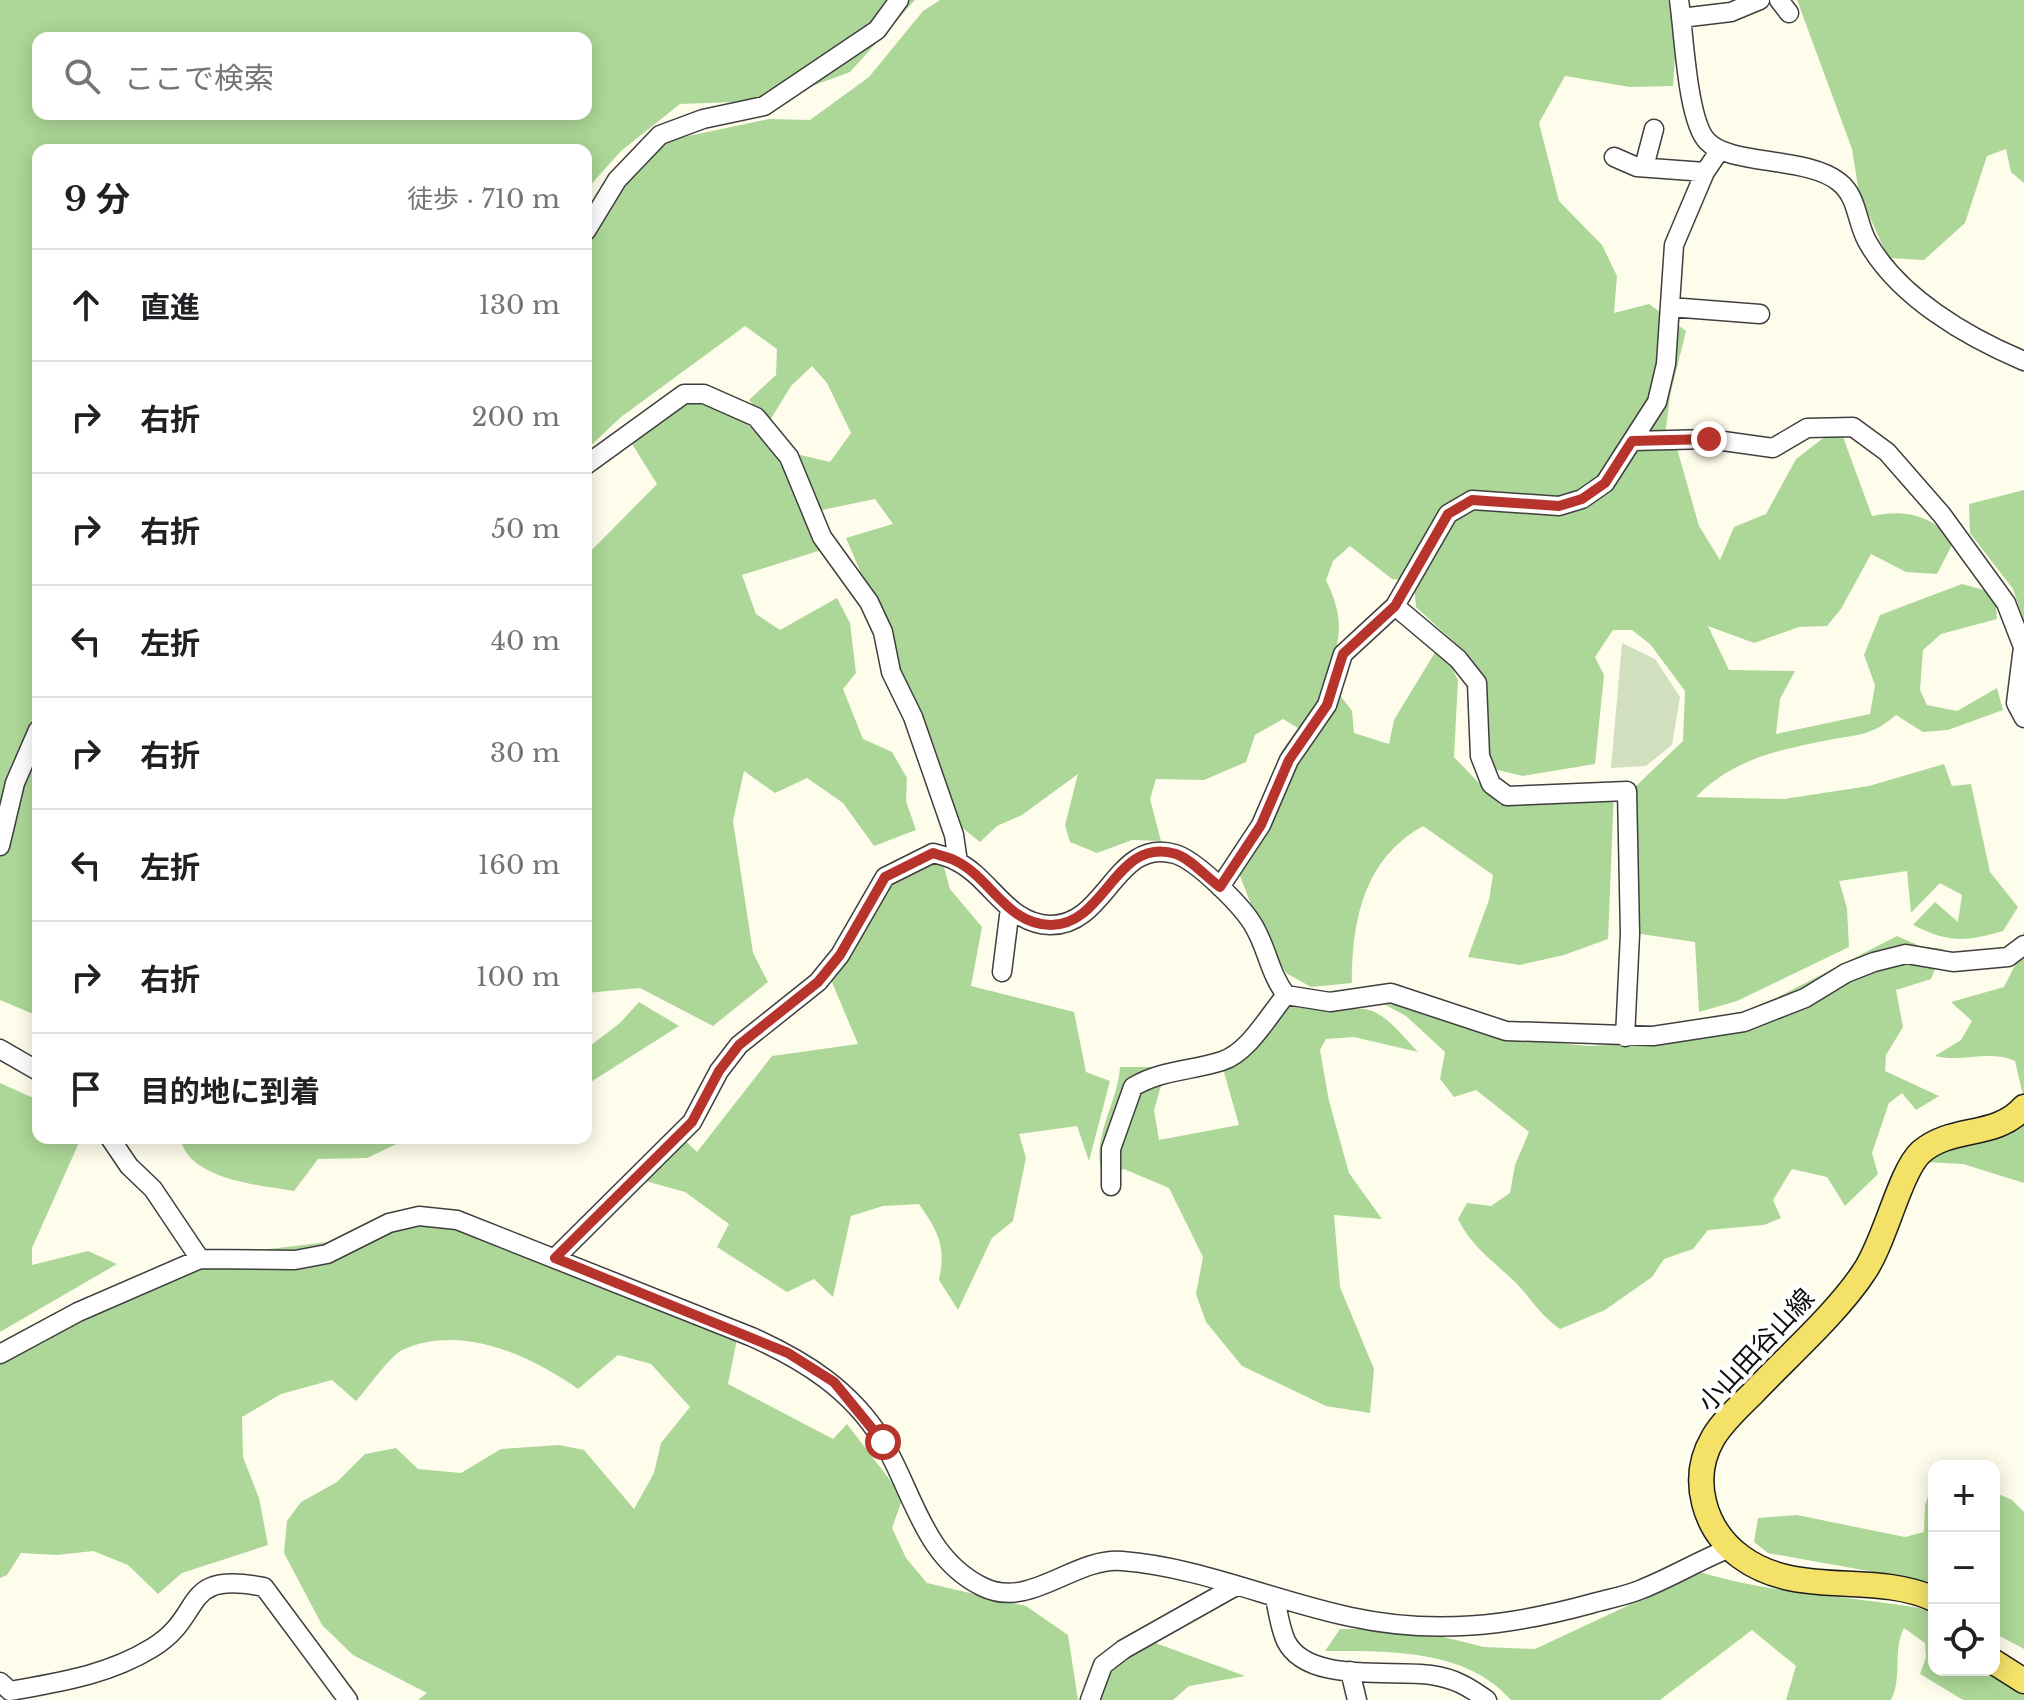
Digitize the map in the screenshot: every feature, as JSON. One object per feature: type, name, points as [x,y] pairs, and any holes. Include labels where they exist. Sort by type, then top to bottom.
[{"type":"main road","name":"小山田谷山線","points":[[1928,1597],[1906,1590],[1827,1584],[1779,1576],[1730,1548],[1710,1523],[1702,1496],[1704,1465],[1719,1428],[1862,1276],[1879,1246],[1912,1162],[1935,1142],[1952,1134],[1995,1128],[2024,1107]]},
{"type":"main road","points":[[2000,1666],[2024,1681]]},
{"type":"street","points":[[592,221],[617,180],[660,135],[703,119],[764,106],[877,30],[899,0]]},
{"type":"street","points":[[1760,0],[1731,12],[1680,9],[1691,112],[1706,140],[1720,150],[1799,166],[1837,180],[1852,196],[1867,240],[1899,282],[1936,313],[2024,361]]},
{"type":"street","points":[[1644,167],[1654,129]]},
{"type":"street","points":[[1220,887],[1261,825],[1289,760],[1327,705],[1343,654],[1395,606],[1448,514],[1472,500],[1559,506],[1582,499],[1605,483],[1657,402],[1666,364],[1674,245],[1705,172],[1720,150]]},
{"type":"street","points":[[1614,157],[1644,167],[1705,172]]},
{"type":"street","points":[[1670,307],[1760,314]]},
{"type":"street","points":[[592,461],[684,394],[704,394],[756,417],[789,457],[822,537],[869,602],[883,632],[891,672],[913,717],[954,835],[958,862]]},
{"type":"street","points":[[1632,441],[1709,439],[1773,448],[1807,428],[1853,427],[1887,452],[1942,515],[2006,603],[2023,647],[2016,703],[2024,718]]},
{"type":"street","points":[[1395,606],[1458,659],[1477,683],[1480,756],[1491,784],[1507,796],[1627,791],[1630,799],[1630,934],[1625,1037]]},
{"type":"street","points":[[0,846],[15,783],[32,744]]},
{"type":"street","points":[[555,1258],[692,1122],[719,1071],[739,1045],[818,982],[840,955],[885,877],[933,853],[958,862],[1010,908],[1033,923],[1053,925],[1077,920],[1102,897],[1124,865],[1151,853],[1176,854],[1220,887],[1253,924],[1274,979],[1286,995],[1330,1002],[1391,993],[1506,1031],[1625,1037],[1686,1034],[1744,1022],[1805,998],[1846,973],[1874,962],[1906,954],[1953,962],[2008,957],[2024,945]]},
{"type":"street","points":[[1002,972],[1010,908]]},
{"type":"street","points":[[1111,1186],[1111,1149],[1133,1087],[1151,1076],[1223,1061],[1243,1048],[1286,995]]},
{"type":"street","points":[[0,1049],[32,1068]]},
{"type":"street","points":[[114,1144],[129,1166],[153,1189],[200,1259]]},
{"type":"street","points":[[0,1354],[78,1312],[200,1259],[295,1260],[327,1254],[389,1223],[419,1216],[457,1220],[752,1337],[788,1353],[834,1382],[883,1442],[923,1530],[952,1564],[984,1588],[1023,1592],[1097,1563],[1119,1560],[1178,1570],[1353,1618],[1433,1628],[1524,1622],[1641,1590],[1730,1548]]},
{"type":"street","points":[[0,1682],[10,1691],[95,1675],[151,1649],[181,1627],[187,1609],[201,1590],[217,1582],[239,1582],[264,1587],[348,1700]]},
{"type":"street","points":[[1090,1700],[1103,1665],[1124,1649],[1236,1586]]},
{"type":"street","points":[[1275,1598],[1286,1642],[1299,1657],[1322,1668],[1431,1675],[1463,1683],[1487,1700]]},
{"type":"street","points":[[1350,1671],[1357,1700]]},
{"type":"green space","points":[[0,0],[915,0],[850,72],[796,92],[735,102],[680,104],[621,151],[592,183],[592,144],[32,144],[32,1013],[0,1000]]},
{"type":"green space","points":[[940,0],[1668,0],[1676,44],[1673,86],[1630,87],[1565,76],[1539,123],[1559,201],[1602,245],[1617,276],[1614,313],[1649,304],[1686,331],[1670,396],[1665,437],[1676,445],[1699,526],[1720,560],[1734,527],[1766,514],[1796,459],[1839,426],[1872,516],[1896,513],[1917,516],[1936,525],[1954,541],[1937,574],[1906,572],[1871,554],[1841,609],[1827,626],[1799,627],[1754,643],[1708,626],[1729,670],[1795,671],[1780,699],[1776,734],[1870,714],[1875,685],[1864,655],[1880,615],[1962,584],[1995,593],[1997,619],[1941,634],[1923,650],[1920,690],[1927,705],[1957,711],[1997,688],[2003,710],[1948,730],[1923,732],[1896,715],[1865,733],[1757,758],[1725,773],[1696,797],[1784,799],[1869,786],[1944,764],[1952,786],[1971,784],[1990,872],[2018,907],[2003,931],[1957,939],[1913,925],[1935,902],[1958,922],[1962,895],[1940,883],[1911,913],[1907,871],[1839,881],[1847,908],[1849,947],[1737,1001],[1699,1012],[1695,942],[1634,933],[1635,787],[1683,741],[1685,691],[1650,644],[1632,630],[1613,630],[1595,657],[1604,675],[1595,764],[1523,776],[1493,769],[1481,739],[1475,683],[1455,643],[1416,607],[1414,581],[1392,579],[1350,546],[1333,561],[1326,580],[1336,606],[1339,629],[1327,678],[1352,711],[1354,733],[1389,744],[1394,720],[1440,644],[1458,680],[1454,757],[1500,805],[1614,792],[1608,939],[1564,955],[1520,965],[1468,957],[1489,900],[1493,875],[1423,826],[1387,856],[1365,893],[1355,937],[1352,983],[1311,987],[1286,973],[1259,925],[1240,876],[1242,857],[1266,804],[1281,752],[1298,728],[1283,719],[1255,735],[1246,762],[1204,780],[1156,779],[1150,799],[1161,841],[1132,840],[1097,853],[1070,842],[1065,825],[1078,774],[1022,815],[997,826],[980,842],[944,813],[864,580],[846,538],[893,524],[875,499],[822,510],[792,453],[830,462],[851,433],[827,383],[812,366],[791,386],[769,422],[749,400],[776,375],[777,349],[745,326],[621,417],[592,444],[592,216],[660,142],[769,119],[810,120],[869,77],[923,11]]},
{"type":"green space","points":[[1797,0],[2024,0],[2024,183],[2011,172],[2006,149],[1987,156],[1965,223],[1924,260],[1888,258],[1859,193],[1852,149]]},
{"type":"green space","points":[[668,401],[725,402],[785,470],[831,547],[742,575],[756,614],[780,630],[837,598],[850,623],[856,673],[843,689],[863,739],[892,752],[907,778],[906,801],[916,830],[874,846],[843,803],[807,778],[775,793],[744,771],[733,821],[753,953],[768,982],[713,1026],[640,988],[592,992],[592,550],[657,484],[624,431]]},
{"type":"green space","points":[[2024,490],[2024,622],[2013,589],[1970,533],[1969,504]]},
{"type":"green space","points":[[1622,643],[1655,659],[1680,697],[1672,745],[1646,766],[1611,768]]},
{"type":"green space","points":[[942,860],[950,889],[982,927],[971,986],[1074,1012],[1086,1072],[1110,1081],[1089,1161],[1077,1126],[1019,1134],[1026,1158],[1013,1221],[992,1238],[958,1310],[939,1280],[942,1258],[939,1240],[919,1204],[883,1206],[851,1216],[833,1297],[814,1279],[787,1292],[717,1247],[729,1224],[685,1192],[631,1177],[675,1131],[697,1152],[772,1056],[858,1044],[826,968],[886,869]]},
{"type":"green space","points":[[2024,931],[2024,1100],[2015,1061],[1995,1056],[1935,1056],[1961,1040],[1972,1021],[1951,1002],[2004,987],[2017,961]]},
{"type":"green space","points":[[1897,936],[1920,946],[1943,949],[1931,979],[1896,990],[1903,1027],[1886,1055],[1885,1071],[1939,1096],[1916,1110],[1902,1093],[1889,1103],[1872,1153],[1878,1174],[1845,1206],[1827,1177],[1792,1169],[1773,1200],[1781,1218],[1764,1225],[1708,1230],[1693,1249],[1664,1259],[1652,1277],[1605,1310],[1560,1329],[1477,1247],[1464,1229],[1458,1219],[1467,1203],[1491,1206],[1510,1193],[1515,1165],[1529,1132],[1476,1090],[1454,1097],[1440,1079],[1445,1052],[1406,1016],[1384,1004],[1429,1007],[1500,1037],[1589,1046],[1694,1040]]},
{"type":"green space","points":[[639,1002],[679,1026],[592,1081],[592,1044],[620,1023]]},
{"type":"green space","points":[[1289,1005],[1309,1009],[1354,1008],[1372,1011],[1394,1026],[1418,1052],[1354,1037],[1326,1039],[1320,1050],[1329,1101],[1349,1173],[1382,1219],[1334,1215],[1340,1287],[1374,1369],[1370,1413],[1326,1406],[1242,1366],[1206,1322],[1196,1294],[1203,1257],[1169,1188],[1124,1169],[1104,1178],[1100,1164],[1099,1151],[1120,1067],[1154,1067],[1161,1086],[1154,1110],[1159,1140],[1239,1125],[1220,1058],[1260,1016]]},
{"type":"green space","points":[[0,1083],[32,1097],[32,1144],[78,1144],[32,1248],[32,1265],[88,1251],[117,1264],[0,1332]]},
{"type":"green space","points":[[2024,1116],[2024,1183],[1963,1164],[1925,1162],[1930,1152]]},
{"type":"green space","points":[[183,1144],[396,1144],[367,1158],[318,1159],[294,1191],[227,1178],[211,1172],[186,1152]]},
{"type":"green space","points":[[427,1218],[525,1246],[589,1284],[639,1289],[737,1339],[728,1384],[833,1439],[847,1424],[903,1497],[892,1528],[906,1558],[927,1583],[1026,1606],[1068,1635],[1078,1700],[418,1700],[427,1693],[353,1655],[322,1625],[284,1553],[287,1521],[301,1502],[337,1482],[365,1454],[396,1448],[418,1469],[461,1473],[501,1449],[559,1445],[584,1450],[634,1509],[654,1473],[661,1443],[690,1407],[651,1364],[618,1355],[578,1389],[538,1365],[494,1347],[447,1340],[402,1350],[356,1401],[332,1380],[281,1394],[242,1417],[243,1457],[259,1498],[268,1545],[182,1573],[158,1594],[128,1565],[93,1551],[57,1555],[21,1553],[7,1575],[0,1578],[0,1364],[129,1296],[236,1253],[371,1237]]},
{"type":"green space","points":[[2000,1495],[2012,1500],[2024,1512],[2024,1649],[2000,1636]]},
{"type":"green space","points":[[1928,1496],[1928,1586],[1907,1578],[1768,1553],[1754,1542],[1758,1518],[1797,1515],[1905,1537],[1924,1532]]},
{"type":"green space","points":[[1700,1572],[1757,1586],[1928,1609],[1928,1676],[1994,1676],[2024,1692],[2024,1700],[1963,1700],[1920,1674],[1926,1657],[1925,1643],[1904,1628],[1891,1700],[1786,1700],[1796,1666],[1752,1630],[1660,1700],[1511,1700],[1493,1683],[1450,1662],[1401,1653],[1325,1651],[1340,1629],[1411,1629],[1484,1647],[1535,1649]]},
{"type":"green space","points":[[1142,1638],[1245,1676],[1189,1686],[1173,1700],[1096,1700],[1102,1669],[1117,1640]]},
{"type":"route","points":[[883,1442],[862,1412],[834,1382],[788,1353],[555,1258],[692,1122],[719,1071],[739,1045],[818,982],[840,955],[885,877],[906,863],[933,853],[958,862],[1006,906],[1033,923],[1053,925],[1077,920],[1102,897],[1124,865],[1151,853],[1176,854],[1220,887],[1261,825],[1289,760],[1327,705],[1343,654],[1395,606],[1448,514],[1472,500],[1559,506],[1582,499],[1605,483],[1632,441],[1709,439]]}]
